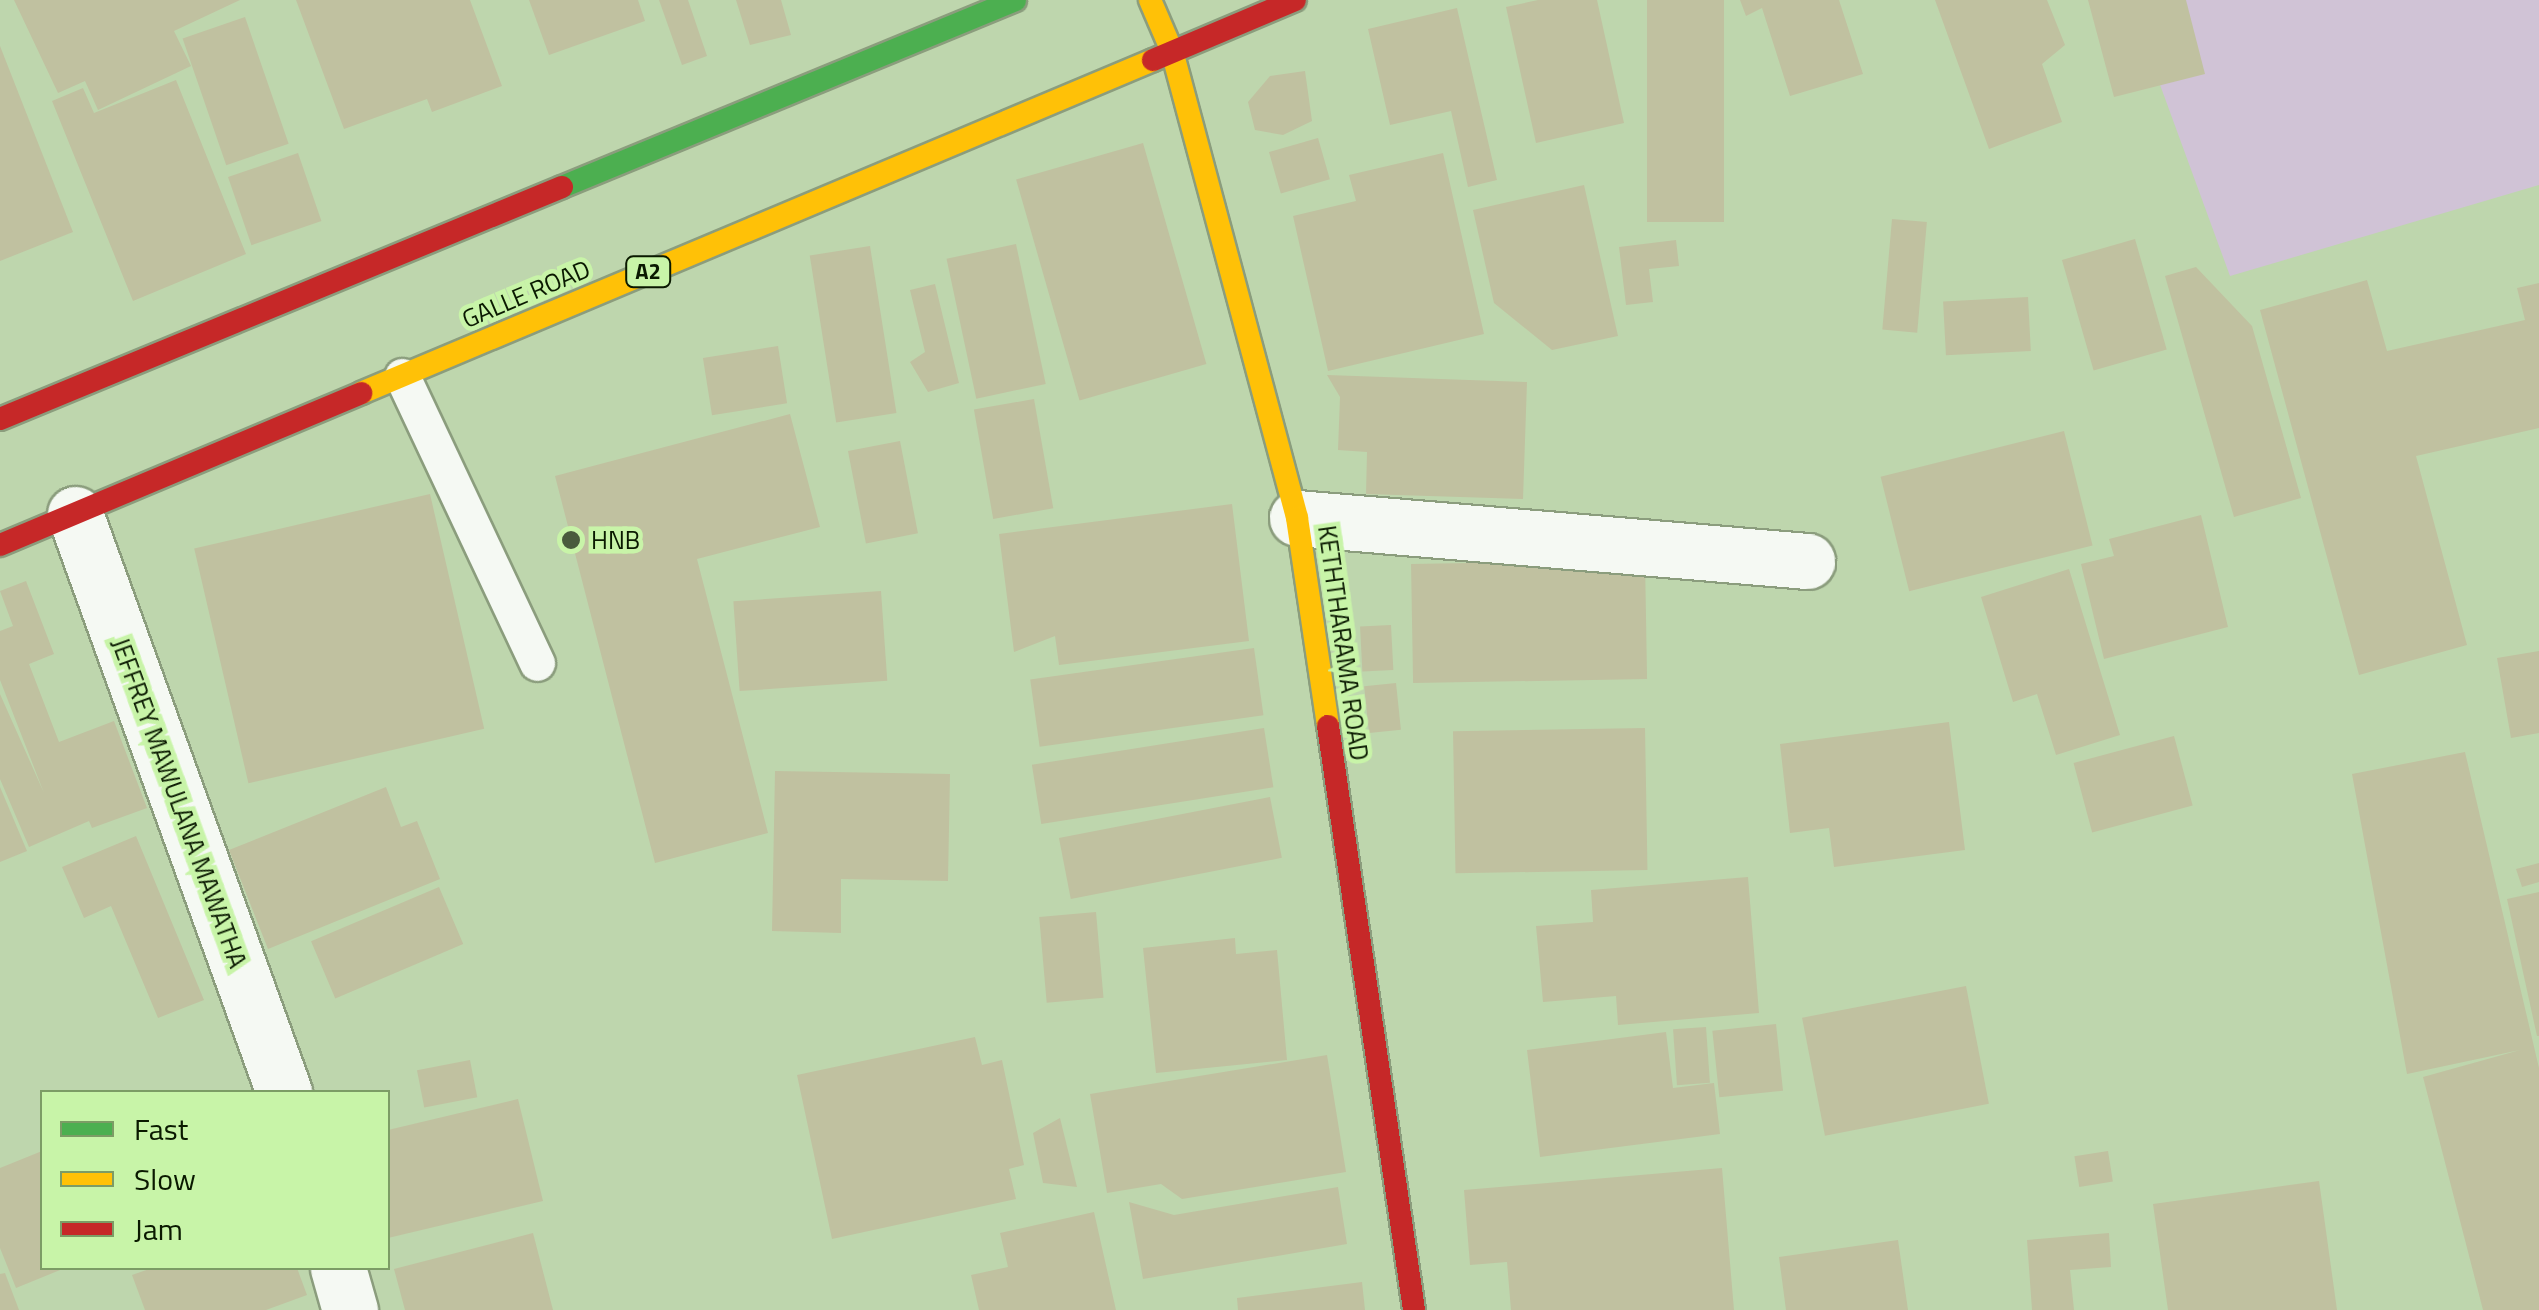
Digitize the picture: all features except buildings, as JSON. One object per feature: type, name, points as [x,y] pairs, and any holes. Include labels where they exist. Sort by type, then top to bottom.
[{"type":"main road","points":[[0,418],[1015,0]]},
{"type":"main road","name":"KETHTHARAMA ROAD","points":[[1150,0],[1172,52],[1297,518],[1414,1310]]},
{"type":"main road","name":"GALLE ROAD","points":[[0,545],[1295,0]]},
{"type":"street","name":"JEFFREY MAWULANA MAWATHA","points":[[75,514],[283,1090]]},
{"type":"street","points":[[1297,518],[1806,560]]},
{"type":"street","points":[[339,1270],[350,1310]]},
{"type":"lane","points":[[402,376],[537,664]]},
{"type":"shaded area","points":[[2129,0],[2539,0],[2539,185],[2230,276]]},
{"type":"traffic: fast","points":[[562,187],[1015,0]]},
{"type":"traffic: slow","points":[[1150,0],[1172,51],[1297,518],[1328,726]]},
{"type":"traffic: slow","points":[[361,393],[1153,60]]},
{"type":"traffic: jam","points":[[1153,60],[1295,0]]},
{"type":"traffic: jam","points":[[0,419],[562,187]]},
{"type":"traffic: jam","points":[[0,545],[361,393]]},
{"type":"traffic: jam","points":[[1328,726],[1414,1310]]},
{"type":"place","name":"HNB","points":[[571,540]]}]
